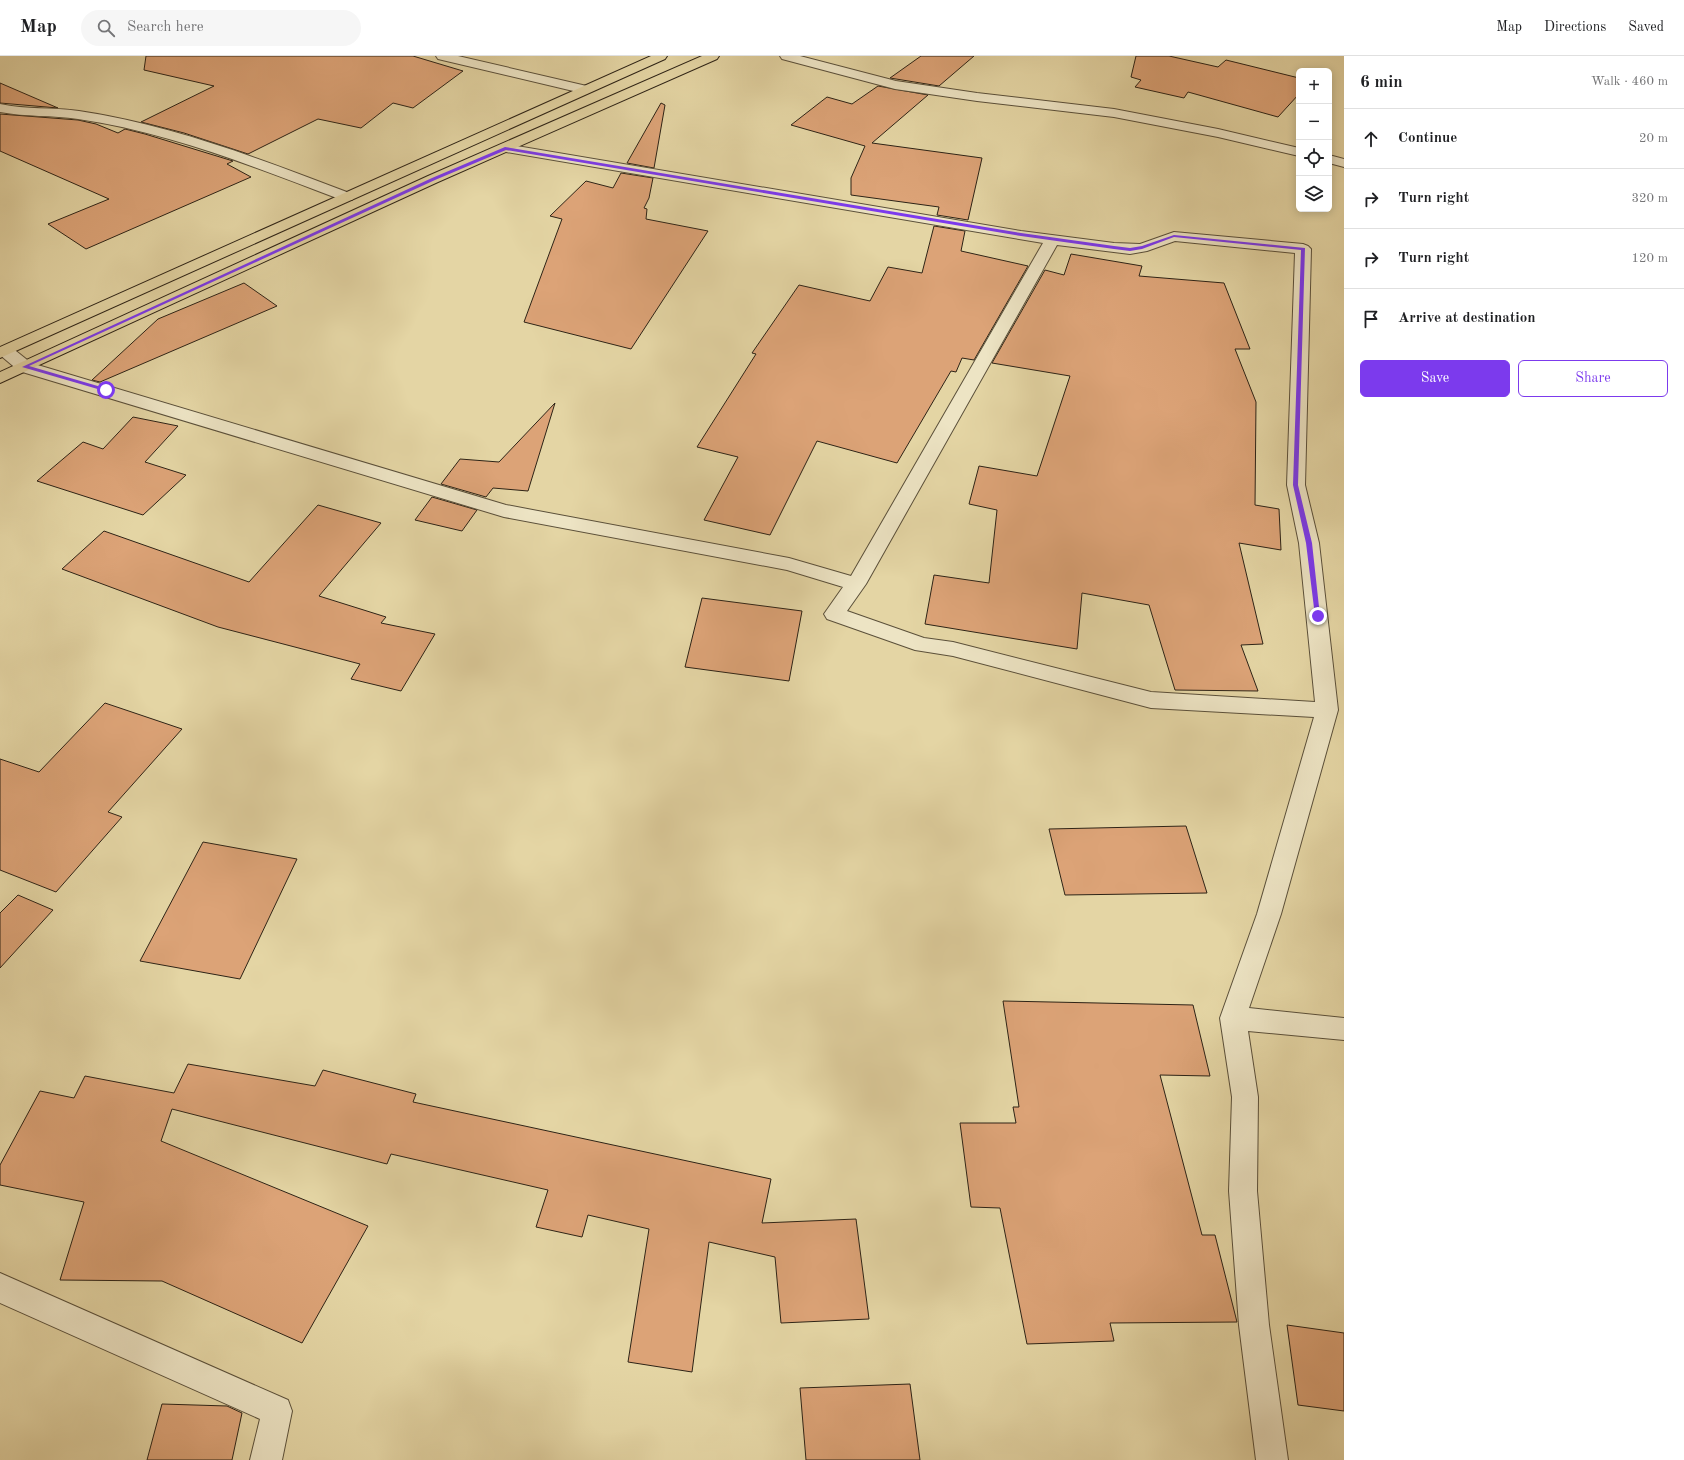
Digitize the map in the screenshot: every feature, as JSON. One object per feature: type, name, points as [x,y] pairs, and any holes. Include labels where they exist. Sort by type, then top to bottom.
[{"type":"main road","points":[[2,352],[661,56]]},
{"type":"main road","points":[[0,378],[433,179],[713,56]]},
{"type":"street","points":[[442,56],[586,90]]},
{"type":"street","points":[[786,56],[895,84],[977,97],[1114,113],[1218,133],[1296,151]]},
{"type":"street","points":[[0,108],[19,112],[78,115],[145,129],[239,156],[347,197]]},
{"type":"street","points":[[505,148],[1053,239],[1130,250],[1142,248],[1174,236],[1303,249],[1296,485],[1309,543],[1327,710],[1269,914],[1232,1018],[1245,1097],[1243,1191],[1254,1325],[1272,1460]]},
{"type":"street","points":[[1332,160],[1344,163]]},
{"type":"street","points":[[1053,239],[856,584],[834,614],[922,645],[953,649],[1151,700],[1327,710]]},
{"type":"street","points":[[2,352],[25,367],[504,511],[789,564],[856,584]]},
{"type":"street","points":[[1232,1018],[1344,1029]]},
{"type":"street","points":[[0,1288],[277,1411],[266,1460]]},
{"type":"building","points":[[146,56],[413,56],[463,71],[413,108],[393,103],[361,128],[318,119],[248,154],[184,133],[141,122],[214,86],[144,70]]},
{"type":"building","points":[[921,56],[974,56],[939,86],[890,78]]},
{"type":"building","points":[[1136,56],[1169,56],[1218,67],[1226,60],[1296,77],[1296,97],[1278,117],[1188,92],[1184,98],[1135,87],[1141,80],[1131,77]]},
{"type":"building","points":[[0,83],[58,108],[0,103]]},
{"type":"building","points":[[878,86],[928,95],[872,143],[982,158],[968,220],[937,215],[939,207],[851,195],[851,178],[865,146],[791,125],[827,97],[852,104]]},
{"type":"building","points":[[661,103],[665,105],[654,168],[627,163]]},
{"type":"building","points":[[0,114],[78,120],[96,124],[118,133],[125,129],[145,134],[233,161],[227,164],[251,177],[86,249],[48,224],[109,199],[0,151]]},
{"type":"building","points":[[621,173],[653,178],[649,198],[644,208],[647,209],[646,219],[708,231],[631,349],[524,322],[562,219],[550,216],[586,181],[613,188]]},
{"type":"building","points":[[934,226],[965,231],[961,251],[1028,266],[974,360],[962,358],[956,372],[951,371],[897,463],[817,441],[770,535],[704,520],[738,457],[697,447],[756,354],[752,353],[799,285],[870,301],[888,267],[922,273]]},
{"type":"building","points":[[1071,254],[1142,266],[1139,276],[1224,283],[1250,349],[1235,349],[1256,402],[1255,505],[1279,509],[1281,550],[1239,543],[1263,644],[1241,645],[1258,691],[1175,690],[1149,605],[1082,593],[1077,649],[925,624],[934,575],[989,583],[997,510],[969,504],[979,466],[1037,476],[1070,376],[992,363],[1045,270],[1064,275]]},
{"type":"building","points":[[244,283],[277,306],[100,382],[92,380],[158,319]]},
{"type":"building","points":[[555,403],[528,491],[493,488],[486,497],[441,484],[460,459],[499,462]]},
{"type":"building","points":[[133,417],[178,426],[145,462],[186,475],[143,515],[37,481],[83,442],[103,449]]},
{"type":"building","points":[[432,497],[477,510],[462,531],[415,520]]},
{"type":"building","points":[[318,505],[381,523],[319,596],[386,617],[381,623],[435,634],[401,691],[351,679],[360,664],[218,627],[62,569],[104,531],[249,582]]},
{"type":"building","points":[[702,598],[802,611],[789,681],[685,667]]},
{"type":"building","points":[[105,703],[182,729],[108,812],[122,817],[56,892],[0,870],[0,759],[39,772]]},
{"type":"building","points":[[1186,826],[1207,893],[1065,895],[1049,829]]},
{"type":"building","points":[[203,842],[297,859],[240,979],[140,961]]},
{"type":"building","points":[[18,895],[53,910],[0,968],[0,913]]},
{"type":"building","points":[[1003,1001],[1193,1005],[1210,1076],[1160,1075],[1202,1235],[1215,1235],[1237,1322],[1110,1323],[1114,1341],[1027,1344],[1000,1208],[971,1207],[960,1123],[1016,1123],[1013,1107],[1019,1107]]},
{"type":"building","points":[[188,1064],[315,1086],[323,1070],[416,1094],[413,1102],[771,1179],[762,1223],[856,1219],[869,1319],[781,1323],[775,1257],[709,1242],[692,1372],[628,1362],[649,1229],[588,1215],[582,1237],[536,1227],[548,1190],[391,1154],[387,1164],[172,1109],[161,1141],[368,1226],[302,1343],[162,1281],[60,1280],[84,1202],[0,1185],[0,1165],[40,1091],[74,1098],[85,1076],[174,1093]]},
{"type":"building","points":[[1287,1325],[1344,1333],[1344,1411],[1298,1405]]},
{"type":"building","points":[[910,1384],[920,1460],[806,1460],[800,1388]]},
{"type":"building","points":[[162,1404],[227,1406],[242,1413],[232,1460],[147,1460]]},
{"type":"route","points":[[106,390],[25,367],[433,179],[505,148],[1021,235],[1114,248],[1130,250],[1142,248],[1174,236],[1303,249],[1296,485],[1309,543],[1318,616]]}]
